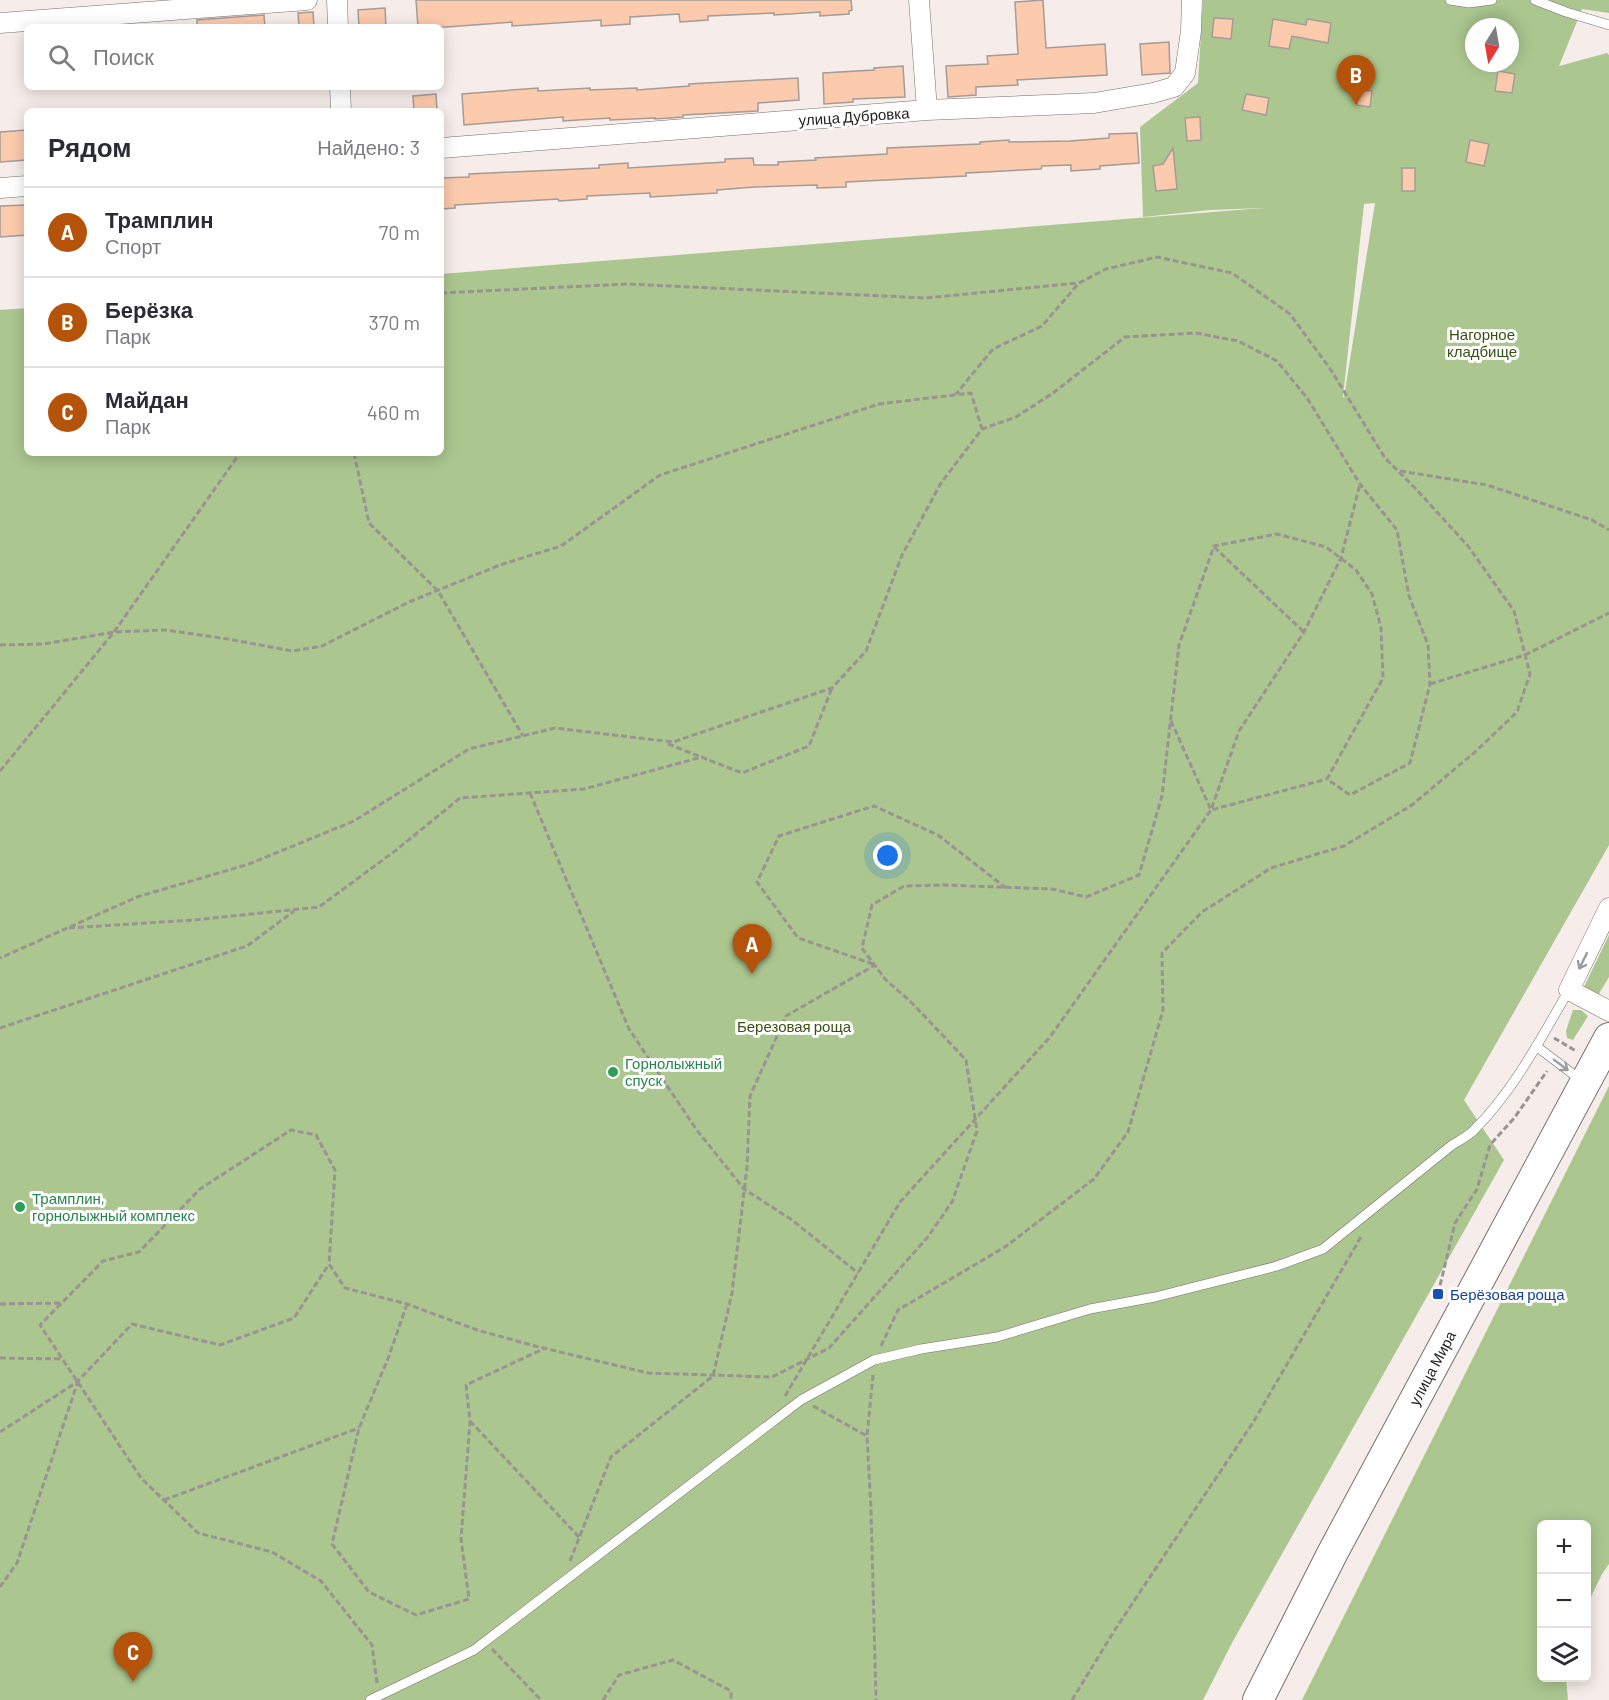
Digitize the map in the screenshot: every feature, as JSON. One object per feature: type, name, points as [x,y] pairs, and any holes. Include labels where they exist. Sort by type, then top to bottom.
[{"type":"main road","name":"улица Мира","points":[[1258,1700],[1333,1552],[1609,1038]]},
{"type":"street","points":[[0,23],[307,0]]},
{"type":"street","points":[[337,0],[338,24]]},
{"type":"street","points":[[919,0],[927,110]]},
{"type":"street","name":"улица Дубровка","points":[[444,148],[927,110],[1094,103],[1153,93],[1173,87],[1185,73],[1191,31],[1192,0]]},
{"type":"street","points":[[340,90],[341,108]]},
{"type":"street","points":[[0,188],[24,186]]},
{"type":"street","points":[[1609,908],[1569,990],[1609,1011]]},
{"type":"lane","points":[[1450,0],[1469,3],[1492,0]]},
{"type":"lane","points":[[1535,0],[1609,25]]},
{"type":"lane","points":[[374,1698],[474,1650],[801,1400],[874,1360],[921,1349],[997,1337],[1090,1309],[1155,1297],[1276,1266],[1323,1249],[1452,1145],[1474,1131],[1503,1096],[1569,990]]},
{"type":"lane","points":[[1536,1046],[1586,1084]]},
{"type":"path","points":[[444,293],[627,284],[926,298],[1079,283],[1106,269],[1157,257],[1232,273],[1290,314],[1331,370],[1385,458],[1468,546],[1514,611],[1530,674],[1517,712],[1412,805],[1344,846],[1271,868],[1202,912],[1162,953],[1163,1010],[1128,1132],[1094,1179],[1005,1247],[898,1310],[874,1360],[867,1436],[876,1700]]},
{"type":"path","points":[[955,395],[993,349],[1042,326],[1079,283]]},
{"type":"path","points":[[662,741],[742,773],[809,746],[832,688],[866,651],[908,545],[941,483],[982,429],[1016,417],[1053,393],[1125,337],[1196,333],[1238,341],[1277,361],[1307,398],[1360,484],[1397,530],[1409,596],[1428,645],[1430,684],[1410,763],[1350,795],[1327,779]]},
{"type":"path","points":[[0,645],[44,644],[114,632],[166,630],[292,651],[322,646],[409,602],[500,565],[561,546],[660,475],[879,404],[971,393],[982,429]]},
{"type":"path","points":[[0,771],[114,632],[238,456]]},
{"type":"path","points":[[355,456],[369,523],[438,591],[523,736]]},
{"type":"path","points":[[1398,471],[1486,485],[1592,520],[1609,530]]},
{"type":"path","points":[[785,1397],[900,1202],[1050,1037],[1211,810],[1239,732],[1304,632],[1341,558],[1360,484]]},
{"type":"path","points":[[1211,810],[1327,779],[1383,678],[1381,628],[1372,594],[1356,570],[1341,558],[1326,547],[1277,534],[1214,546]]},
{"type":"path","points":[[1214,546],[1304,632]]},
{"type":"path","points":[[329,1264],[345,1288],[407,1304],[477,1330],[543,1349],[648,1373],[772,1377],[829,1348],[927,1238],[952,1202],[976,1131],[966,1060],[912,1003],[885,979],[862,948],[872,905],[904,886],[944,885],[1052,890],[1086,897],[1139,875],[1162,795],[1179,645],[1214,546]]},
{"type":"path","points":[[1430,684],[1525,655],[1609,613]]},
{"type":"path","points":[[0,958],[137,897],[249,864],[354,821],[469,749],[555,728],[673,742],[832,688]]},
{"type":"path","points":[[1171,719],[1211,810]]},
{"type":"path","points":[[66,929],[319,908],[395,851],[460,798],[584,789],[702,757]]},
{"type":"path","points":[[530,793],[628,1029],[696,1129],[744,1189],[792,1220],[858,1273]]},
{"type":"path","points":[[875,965],[798,938],[757,882],[779,836],[874,806],[938,835],[1006,888]]},
{"type":"path","points":[[0,1028],[247,946],[296,910]]},
{"type":"path","points":[[561,1584],[611,1457],[712,1376],[732,1293],[744,1189],[750,1096],[786,1016],[875,965]]},
{"type":"path","points":[[1438,1294],[1455,1223],[1477,1189],[1490,1145],[1515,1117],[1564,1044]]},
{"type":"path","points":[[0,1432],[77,1382],[132,1324],[220,1345],[294,1318],[329,1264],[335,1170],[316,1135],[291,1130],[200,1189],[139,1252],[103,1260],[40,1325],[77,1382],[141,1478],[198,1533],[272,1552],[321,1581],[372,1645],[374,1698]]},
{"type":"path","points":[[1072,1700],[1123,1618],[1254,1421],[1364,1232]]},
{"type":"path","points":[[0,1304],[62,1303]]},
{"type":"path","points":[[407,1304],[389,1356],[359,1428],[332,1544],[369,1592],[416,1615],[469,1599],[461,1539],[470,1420],[466,1386],[543,1349]]},
{"type":"path","points":[[0,1358],[62,1359]]},
{"type":"path","points":[[0,1587],[17,1563],[77,1382]]},
{"type":"path","points":[[801,1400],[867,1436]]},
{"type":"path","points":[[470,1420],[579,1537]]},
{"type":"path","points":[[164,1500],[359,1428]]},
{"type":"path","points":[[485,1642],[541,1700]]},
{"type":"path","points":[[603,1700],[619,1675],[673,1660],[731,1691],[731,1700]]},
{"type":"green space","name":"Березовая роща","points":[[1203,0],[1609,0],[1609,13],[1582,9],[1559,66],[1607,53],[1609,55],[1609,845],[1464,1100],[1504,1160],[1233,1641],[1203,1700],[0,1700],[0,310],[24,308],[24,456],[444,456],[444,274],[1263,208],[1210,210],[1143,217],[1140,127],[1198,83]],"holes":[[[1375,203],[1345,398],[1343,397],[1364,204]]]},
{"type":"green space","points":[[1609,935],[1609,977],[1597,997],[1583,989]]},
{"type":"green space","points":[[1573,1010],[1581,1010],[1588,1016],[1573,1040],[1567,1038],[1566,1031]]},
{"type":"green space","points":[[1609,1086],[1609,1564],[1591,1597],[1591,1520],[1537,1520],[1537,1682],[1566,1682],[1568,1700],[1302,1700]]},
{"type":"building","points":[[416,0],[851,0],[852,10],[849,14],[820,16],[820,12],[708,16],[708,20],[680,22],[679,14],[630,17],[630,24],[601,26],[601,20],[512,26],[512,22],[447,27],[444,27],[444,24],[418,24]]},
{"type":"building","points":[[1043,0],[1046,48],[1105,44],[1107,75],[1017,80],[1018,85],[976,87],[976,95],[948,97],[946,66],[988,64],[987,56],[1018,54],[1015,2]]},
{"type":"building","points":[[385,8],[386,24],[359,24],[358,10]]},
{"type":"building","points":[[313,12],[314,24],[299,24],[298,13]]},
{"type":"building","points":[[264,15],[265,24],[197,24],[197,20]]},
{"type":"building","points":[[1214,18],[1233,19],[1231,39],[1212,37]]},
{"type":"building","points":[[1273,19],[1306,25],[1307,19],[1331,23],[1328,43],[1292,36],[1289,49],[1269,46]]},
{"type":"building","points":[[1169,42],[1170,73],[1142,75],[1140,44]]},
{"type":"building","points":[[903,66],[905,97],[853,99],[853,102],[824,104],[823,73]]},
{"type":"building","points":[[1498,72],[1515,74],[1512,93],[1495,91]]},
{"type":"building","points":[[798,78],[799,100],[758,103],[758,111],[683,115],[683,117],[655,119],[610,120],[610,118],[563,121],[563,117],[464,125],[462,94],[538,88],[538,91],[590,88],[590,90],[637,88],[637,90],[689,86],[689,84]]},
{"type":"building","points":[[1359,89],[1372,91],[1370,107],[1357,105]]},
{"type":"building","points":[[436,94],[437,108],[414,108],[413,96]]},
{"type":"building","points":[[1246,94],[1269,98],[1266,115],[1242,110]]},
{"type":"building","points":[[1200,117],[1201,140],[1187,141],[1185,118]]},
{"type":"building","points":[[24,130],[24,160],[0,162],[0,132]]},
{"type":"building","points":[[1137,133],[1139,163],[1071,171],[1071,165],[1042,166],[1041,169],[966,173],[966,176],[846,182],[846,187],[817,188],[817,185],[755,187],[717,190],[717,193],[650,197],[650,193],[587,196],[587,199],[455,205],[455,208],[444,209],[444,178],[469,177],[469,174],[599,168],[599,165],[628,163],[628,168],[753,158],[754,165],[778,165],[778,162],[816,160],[815,158],[887,154],[887,148],[980,144],[980,142],[1009,140],[1009,142],[1070,141],[1109,138],[1109,134]]},
{"type":"building","points":[[1470,140],[1489,144],[1484,166],[1466,162]]},
{"type":"building","points":[[1173,148],[1177,189],[1156,191],[1153,166],[1163,164]]},
{"type":"building","points":[[1402,168],[1415,168],[1415,191],[1402,191]]},
{"type":"building","points":[[24,205],[24,235],[0,237],[0,206]]},
{"type":"place","name":"Берёзка","points":[[1356,105]]},
{"type":"place","name":"Трамплин","points":[[752,974]]},
{"type":"place","name":"Горнолыжный спуск","points":[[613,1072]]},
{"type":"place","name":"Трамплин, горнолыжный комплекс","points":[[20,1207]]},
{"type":"place","name":"Берёзовая роща","points":[[1438,1294]]},
{"type":"place","name":"Майдан","points":[[133,1682]]},
{"type":"park label","name":"Нагорное кладбище","points":[[1482,342]]}]
